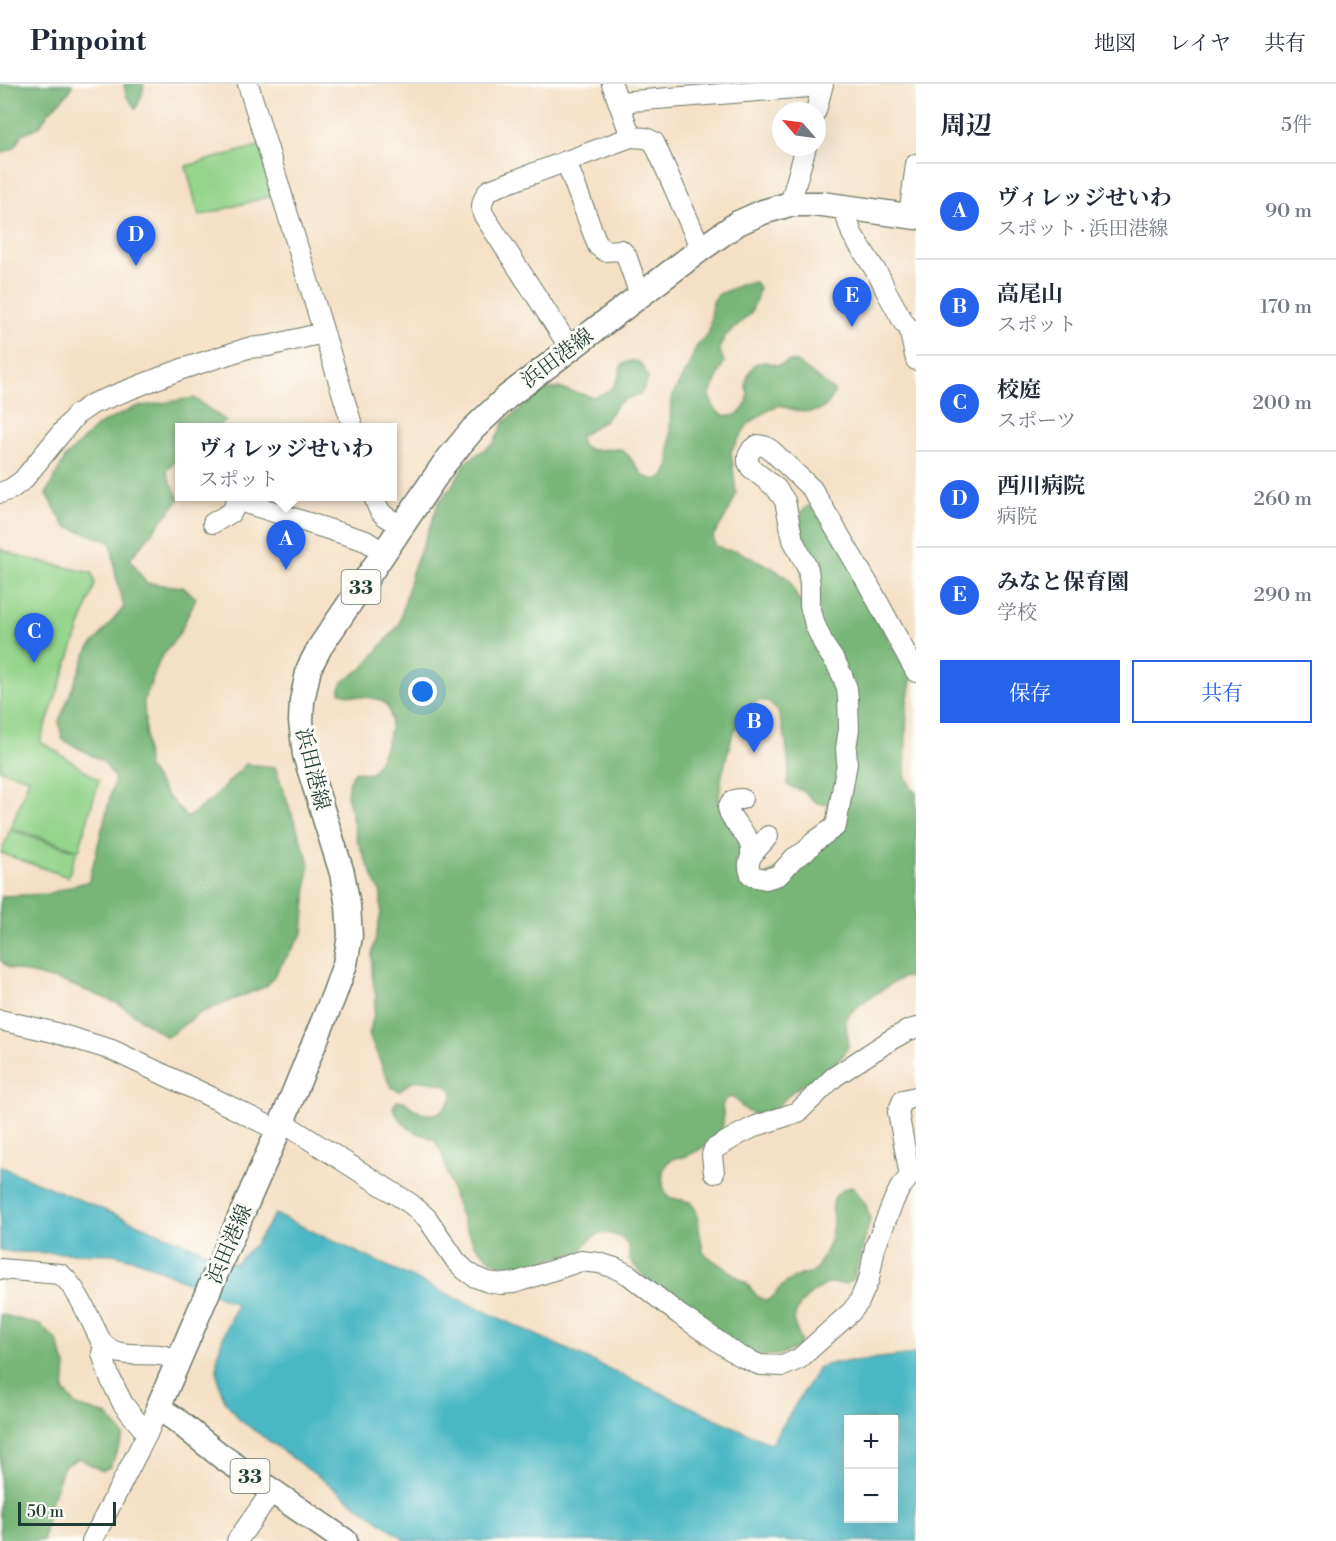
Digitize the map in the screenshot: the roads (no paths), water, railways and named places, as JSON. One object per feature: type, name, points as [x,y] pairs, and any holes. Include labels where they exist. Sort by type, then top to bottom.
[{"type":"main road","name":"浜田港線","points":[[158,1408],[280,1126],[345,964],[350,936],[348,906],[342,873],[305,755],[301,721],[302,701],[309,668],[320,647],[451,455],[490,411],[701,249],[738,223],[790,204],[846,206],[913,217]]},
{"type":"main road","name":"33","points":[[158,1408],[221,1456],[345,1541]]},
{"type":"street","points":[[248,84],[351,423]]},
{"type":"street","points":[[631,136],[615,93],[823,85],[818,102]]},
{"type":"street","points":[[570,348],[481,208],[482,201],[489,190],[631,136],[646,138],[654,141],[701,249]]},
{"type":"street","points":[[790,204],[803,156]]},
{"type":"street","points":[[566,161],[598,246],[604,251],[621,250],[626,255],[640,295]]},
{"type":"street","points":[[913,217],[916,164]]},
{"type":"street","points":[[846,206],[852,234],[909,328],[916,360]]},
{"type":"street","points":[[53,426],[92,404],[182,369],[248,348],[268,346],[323,333]]},
{"type":"street","points":[[0,493],[11,489],[23,480],[75,415]]},
{"type":"street","points":[[742,799],[730,802],[728,808],[752,848],[748,863],[751,875],[766,879],[779,875],[794,858],[836,826],[847,763],[846,748],[849,729],[847,688],[815,625],[810,606],[810,576],[793,540],[785,501],[776,488],[751,468],[748,456],[752,449],[764,446],[771,450],[813,489],[916,672]]},
{"type":"street","points":[[375,501],[381,513],[402,526]]},
{"type":"street","points":[[213,523],[232,512],[237,502],[242,502],[366,541],[384,553]]},
{"type":"street","points":[[751,855],[768,836]]},
{"type":"street","points":[[0,1020],[52,1032],[112,1050],[280,1126],[411,1204],[427,1218],[456,1261],[475,1277],[494,1283],[514,1283],[581,1261],[599,1263],[629,1275],[680,1315],[738,1355],[760,1365],[783,1366],[799,1359],[855,1307],[864,1293],[875,1247],[894,1200],[900,1188],[913,1173],[898,1112],[903,1100],[916,1098]]},
{"type":"street","points":[[714,1173],[712,1155],[714,1149],[756,1126],[798,1112],[834,1077],[892,1039],[916,1028]]},
{"type":"street","points":[[0,1269],[60,1274],[73,1288],[105,1347],[115,1353],[166,1356],[179,1361]]},
{"type":"street","points":[[105,1347],[102,1353],[109,1376],[123,1404],[147,1434]]},
{"type":"street","points":[[92,1541],[158,1408]]},
{"type":"street","points":[[237,1541],[272,1491]]},
{"type":"water","points":[[0,1166],[235,1264],[256,1243],[275,1214],[771,1444],[819,1367],[834,1363],[916,1354],[916,1541],[407,1541],[240,1420],[228,1405],[219,1383],[217,1359],[236,1304],[140,1261],[113,1254],[0,1250]]},
{"type":"place","name":"西川病院","points":[[136,266]]},
{"type":"place","name":"みなと保育園","points":[[852,327]]},
{"type":"place","name":"ヴィレッジせいわ","points":[[286,570]]},
{"type":"place","name":"校庭","points":[[34,663]]},
{"type":"place","name":"高尾山","points":[[754,753]]}]
